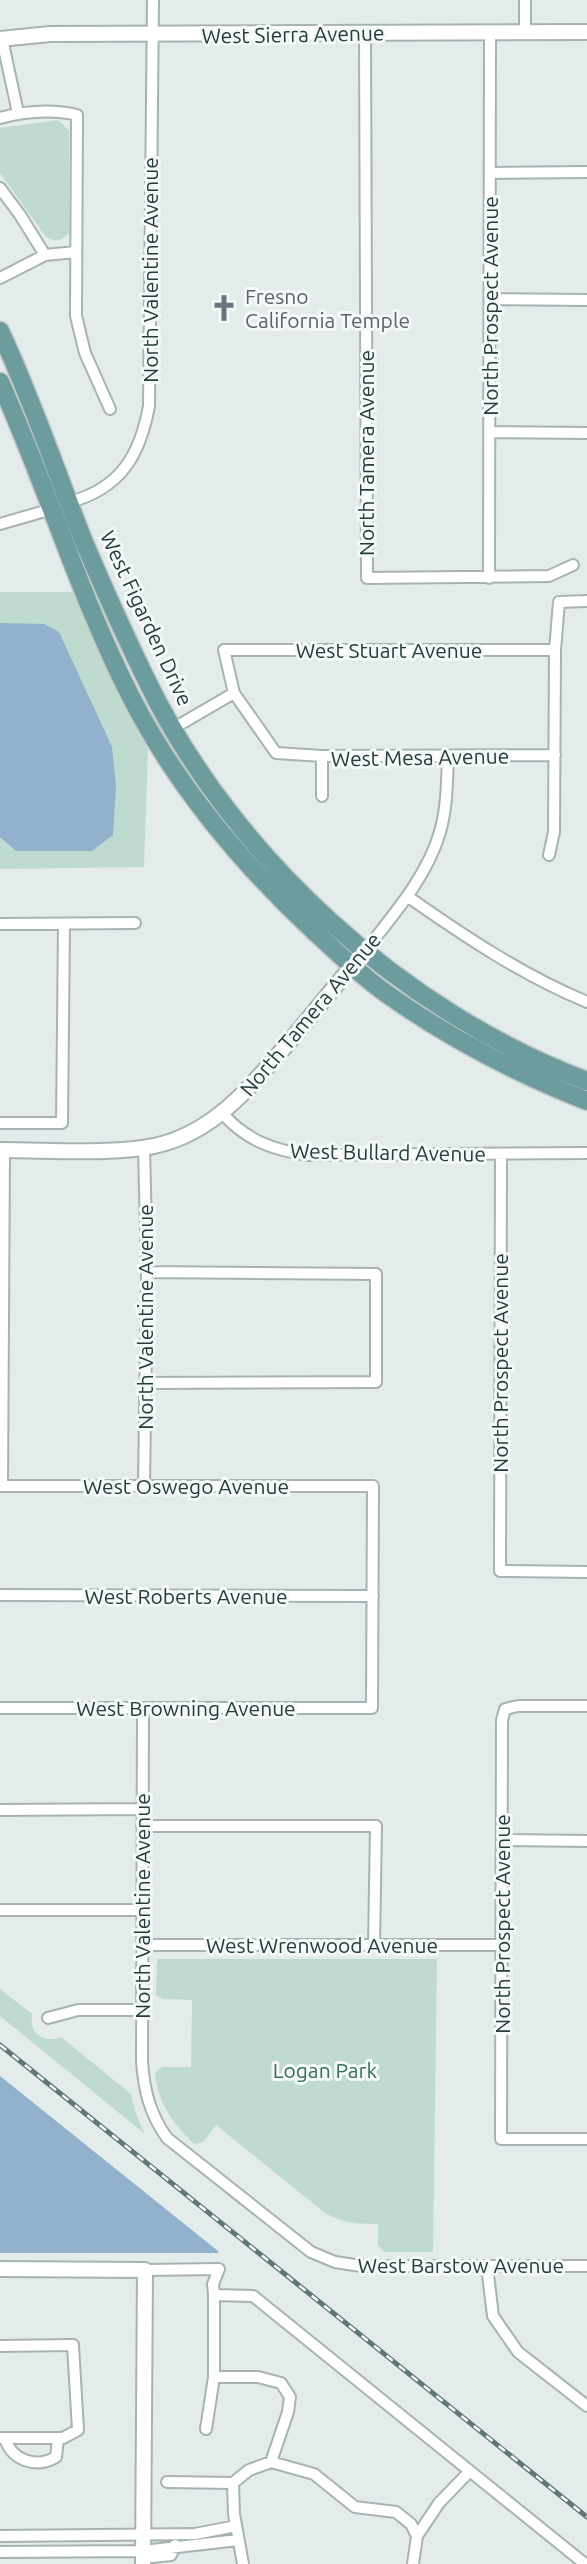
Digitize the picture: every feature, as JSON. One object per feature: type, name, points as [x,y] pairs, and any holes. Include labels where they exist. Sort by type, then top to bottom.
[{"type":"main road","name":"West Figarden Drive","points":[[0,331],[84,540],[148,684],[204,778],[271,863],[326,918],[365,951],[449,1011],[523,1052],[587,1081]]},
{"type":"main road","name":"West Figarden Drive","points":[[0,382],[106,644],[133,701],[157,743],[207,817],[245,863],[351,967],[421,1017],[502,1064],[587,1101]]},
{"type":"main road","points":[[39,478],[49,480],[57,494],[70,502]]},
{"type":"main road","points":[[52,509],[64,514],[84,540]]},
{"type":"street","name":"North Valentine Avenue","points":[[70,502],[90,497],[108,486],[127,466],[143,436],[149,406],[153,0]]},
{"type":"street","points":[[525,32],[526,0]]},
{"type":"street","name":"West Sierra Avenue","points":[[1,39],[50,34],[587,32]]},
{"type":"street","name":"North Tamera Avenue","points":[[365,33],[367,579],[489,579]]},
{"type":"street","name":"North Prospect Avenue","points":[[489,579],[490,33]]},
{"type":"street","points":[[1,39],[18,113]]},
{"type":"street","points":[[0,118],[18,113],[57,110],[77,115],[76,316],[85,353],[110,409]]},
{"type":"street","points":[[491,173],[587,172]]},
{"type":"street","points":[[0,188],[45,255]]},
{"type":"street","points":[[0,278],[45,255],[76,252]]},
{"type":"street","points":[[490,299],[587,300]]},
{"type":"street","points":[[489,432],[587,433]]},
{"type":"street","points":[[0,524],[52,509]]},
{"type":"street","points":[[489,579],[549,576],[573,565]]},
{"type":"street","points":[[549,855],[554,832],[555,650],[559,602],[587,601]]},
{"type":"street","name":"West Stuart Avenue","points":[[234,693],[224,650],[555,650]]},
{"type":"street","points":[[174,728],[234,693],[276,753],[322,756]]},
{"type":"street","name":"West Mesa Avenue","points":[[322,796],[322,756],[555,755]]},
{"type":"street","name":"North Tamera Avenue","points":[[222,1113],[241,1098],[365,951],[407,896],[440,832],[448,756]]},
{"type":"street","points":[[407,896],[456,931],[507,962],[587,1002]]},
{"type":"street","points":[[0,924],[135,923]]},
{"type":"street","points":[[0,1123],[62,1123],[64,924]]},
{"type":"street","points":[[1,1486],[2,1150],[144,1148],[174,1140],[222,1113]]},
{"type":"street","name":"West Bullard Avenue","points":[[222,1113],[246,1136],[284,1152],[587,1153]]},
{"type":"street","name":"North Valentine Avenue","points":[[144,1148],[147,1272],[144,1486]]},
{"type":"street","name":"North Prospect Avenue","points":[[501,1154],[500,1571],[587,1572]]},
{"type":"street","points":[[146,1383],[376,1382],[376,1274],[147,1272]]},
{"type":"street","name":"West Oswego Avenue","points":[[1,1486],[373,1486],[373,1596]]},
{"type":"street","name":"West Roberts Avenue","points":[[0,1595],[373,1596]]},
{"type":"street","name":"West Browning Avenue","points":[[0,1708],[372,1708],[373,1596]]},
{"type":"street","name":"North Prospect Avenue","points":[[587,1706],[518,1706],[505,1709],[502,1720],[501,2139],[587,2139]]},
{"type":"street","name":"North Valentine Avenue","points":[[143,1708],[142,2071],[148,2104],[167,2138],[312,2252],[335,2262]]},
{"type":"street","points":[[0,1810],[142,1810]]},
{"type":"street","points":[[142,1826],[376,1826],[374,1945]]},
{"type":"street","points":[[502,1840],[587,1841]]},
{"type":"street","points":[[0,1910],[142,1910]]},
{"type":"street","name":"West Wrenwood Avenue","points":[[142,1945],[502,1945]]},
{"type":"street","points":[[48,2018],[78,2010],[142,2010]]},
{"type":"street","name":"West Barstow Avenue","points":[[335,2262],[360,2266],[587,2266]]},
{"type":"street","points":[[488,2266],[493,2316],[505,2334],[518,2352],[587,2406]]},
{"type":"street","points":[[0,2269],[219,2269],[212,2284],[215,2376],[206,2429]]},
{"type":"street","points":[[143,2558],[145,2270]]},
{"type":"street","points":[[214,2295],[253,2296],[578,2562]]},
{"type":"street","points":[[0,2346],[73,2345],[78,2430],[58,2438],[3,2438],[11,2453],[28,2461],[52,2460],[58,2452],[58,2438]]},
{"type":"street","points":[[215,2376],[258,2377],[281,2383],[290,2397],[288,2412],[271,2462]]},
{"type":"street","points":[[167,2482],[233,2483],[249,2470],[271,2462],[314,2474],[355,2507],[396,2512],[411,2524],[416,2536],[413,2564]]},
{"type":"street","points":[[416,2536],[439,2503],[469,2472]]},
{"type":"street","points":[[233,2483],[236,2526],[243,2564]]},
{"type":"street","points":[[0,2536],[195,2534],[236,2526]]},
{"type":"street","points":[[175,2534],[175,2547]]},
{"type":"street","points":[[0,2552],[143,2558],[175,2547],[238,2540]]},
{"type":"green space","points":[[58,120],[69,130],[69,233],[61,240],[46,237],[0,173],[0,128]]},
{"type":"green space","points":[[0,592],[73,592],[107,671],[148,749],[144,867],[0,869]]},
{"type":"green space","name":"Logan Park","points":[[157,1959],[437,1959],[433,2252],[384,2252],[378,2245],[378,2224],[351,2222],[325,2213],[216,2125],[203,2142],[194,2144],[186,2136],[163,2104],[155,2073],[162,2067],[191,2067],[192,2000],[163,1999],[156,1995]]},
{"type":"green space","points":[[0,1989],[32,2014],[33,2027],[39,2035],[48,2039],[61,2037],[131,2094],[145,2134],[0,2016]]},
{"type":"water","points":[[0,623],[44,624],[59,632],[112,747],[116,787],[113,835],[92,851],[16,851],[0,837]]},
{"type":"water","points":[[0,2076],[218,2251],[218,2253],[0,2253]]},
{"type":"railway","points":[[0,2045],[587,2517]]},
{"type":"place","name":"Fresno California Temple","points":[[224,308]]}]
